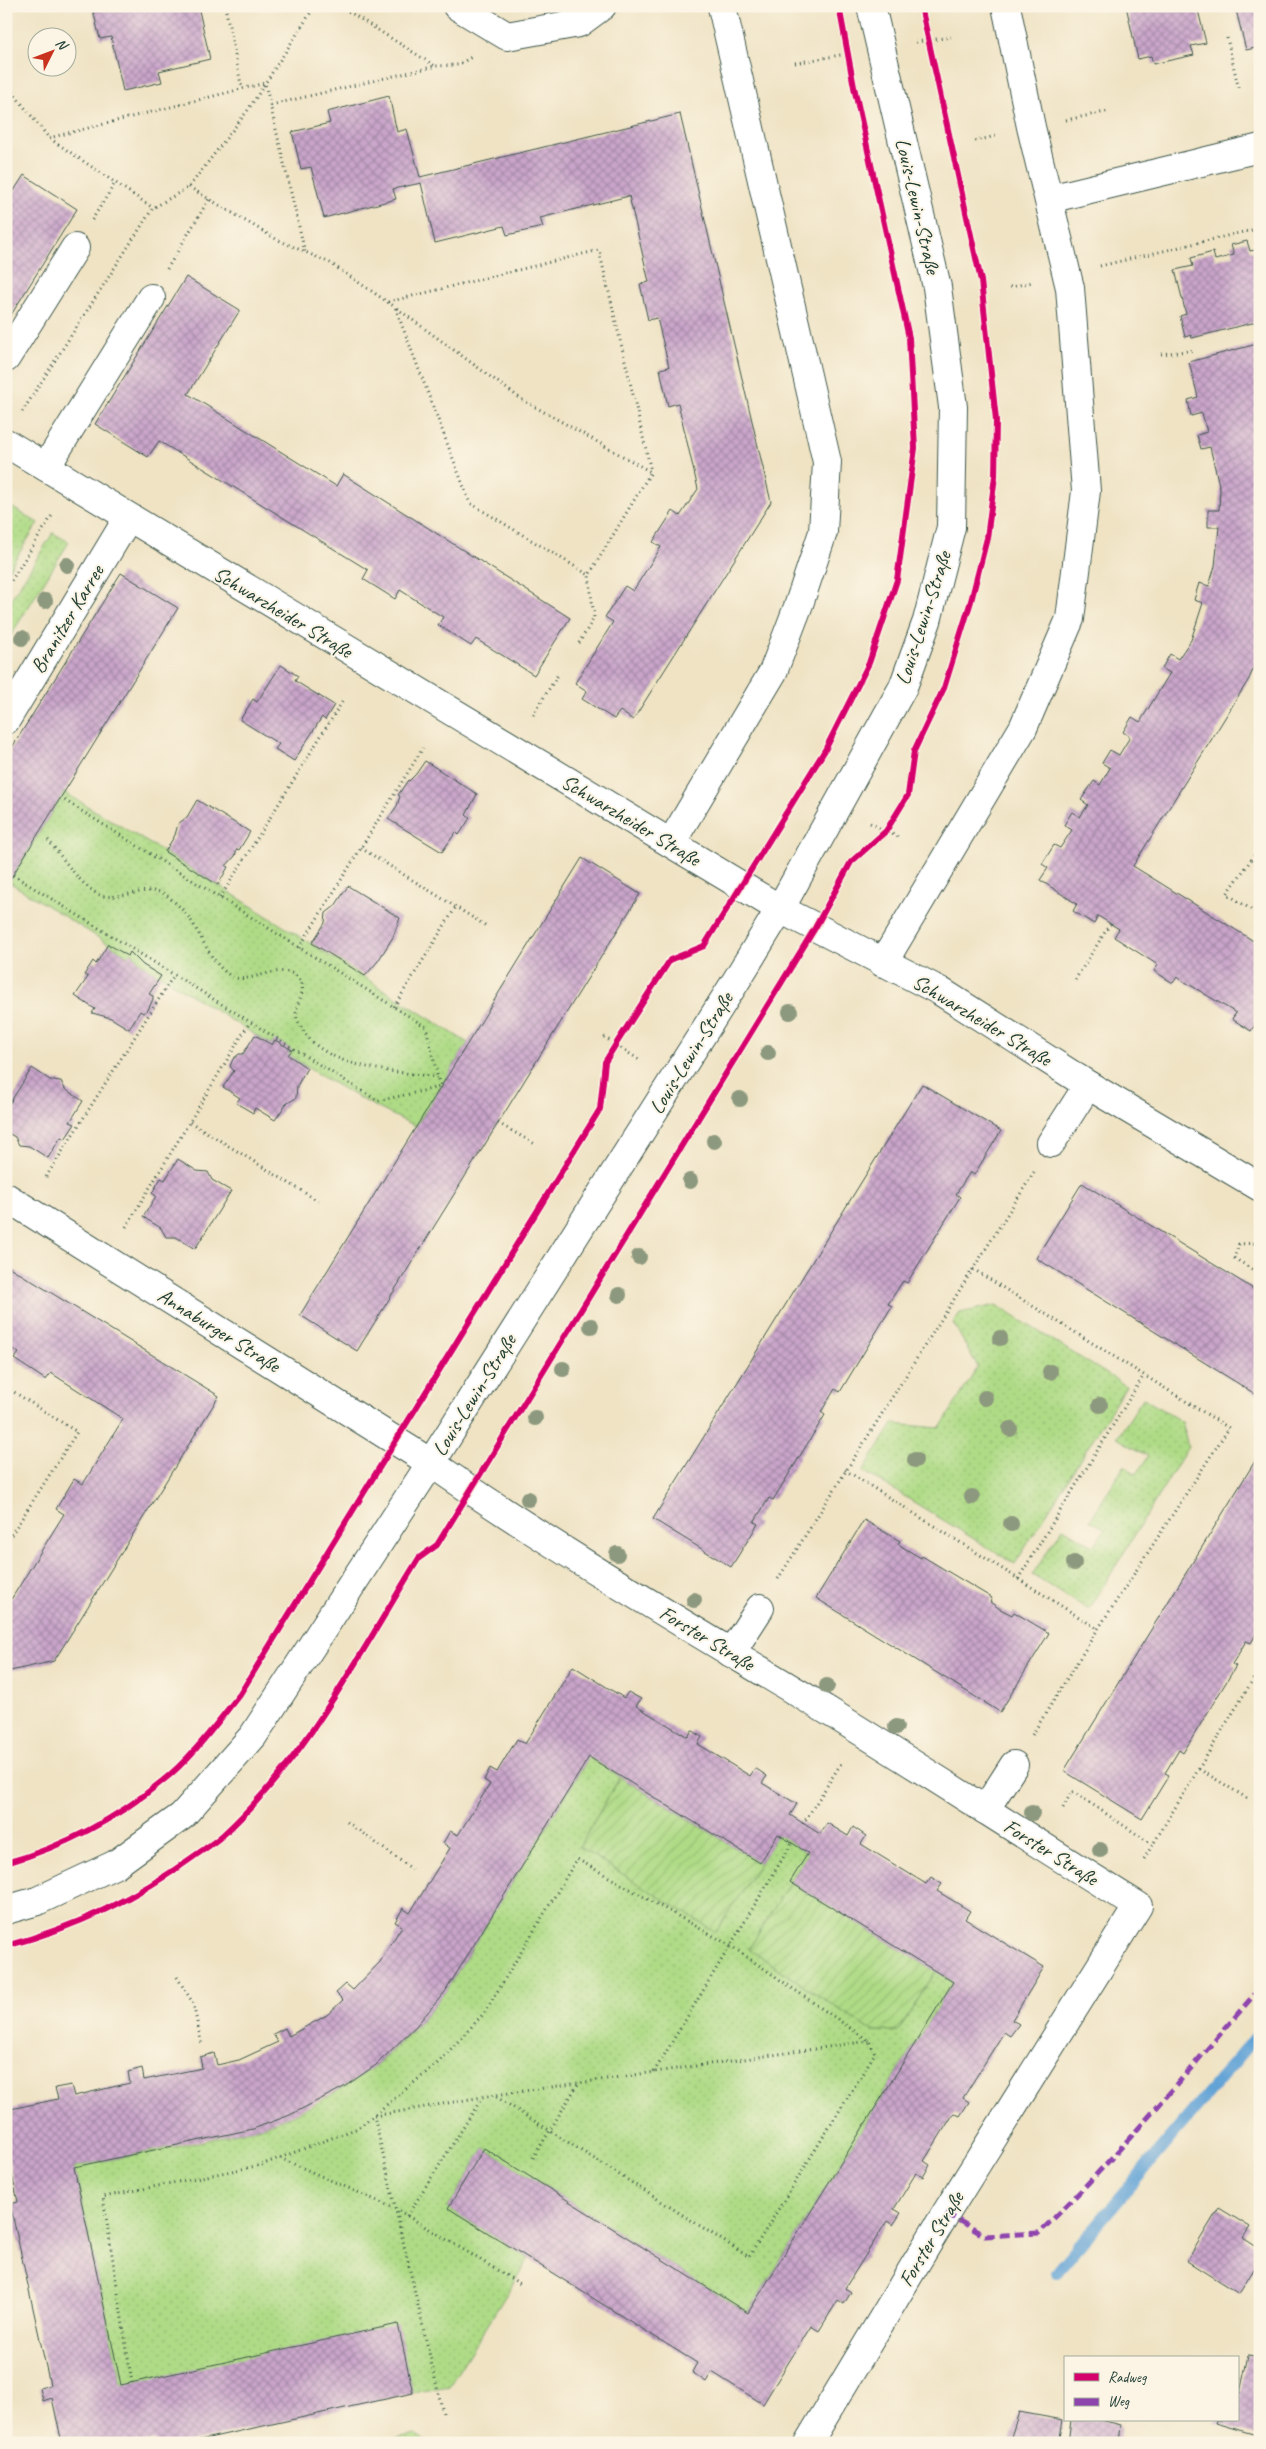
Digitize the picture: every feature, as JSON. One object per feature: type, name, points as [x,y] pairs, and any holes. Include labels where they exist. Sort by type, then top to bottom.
[{"type":"street","points":[[457,6],[507,36],[579,22],[602,6]]},
{"type":"street","points":[[716,6],[734,6]]},
{"type":"street","name":"Louis-Lewin-Straße","points":[[6,1910],[37,1901],[116,1864],[182,1816],[254,1736],[431,1463],[780,909],[903,687],[927,621],[952,527],[953,407],[937,287],[872,6]]},
{"type":"street","points":[[883,963],[1023,728],[1070,619],[1086,491],[1070,288],[1031,128],[1006,6]]},
{"type":"street","points":[[671,843],[773,672],[799,604],[823,532],[827,462],[722,7]]},
{"type":"street","points":[[1049,199],[1260,148]]},
{"type":"street","points":[[6,358],[82,236]]},
{"type":"street","points":[[46,467],[151,298]]},
{"type":"street","name":"Schwarzheider Straße","points":[[12,432],[46,467],[128,518],[780,909],[940,991],[1088,1085],[1260,1187]]},
{"type":"street","name":"Branitzer Karree","points":[[6,720],[128,518]]},
{"type":"street","points":[[1051,1144],[1088,1085]]},
{"type":"street","name":"Annaburger Straße","points":[[6,1197],[431,1463]]},
{"type":"street","name":"Forster Straße","points":[[431,1463],[498,1510],[860,1732],[1138,1906],[946,2213],[808,2443]]},
{"type":"street","points":[[732,1653],[760,1608]]},
{"type":"street","points":[[985,1810],[1014,1765]]},
{"type":"path","points":[[225,6],[242,89]]},
{"type":"path","points":[[12,432],[153,208],[189,187],[248,110],[314,6]]},
{"type":"path","points":[[271,106],[436,66],[340,6]]},
{"type":"path","points":[[925,32],[929,50]]},
{"type":"path","points":[[1227,38],[1239,90]]},
{"type":"path","points":[[846,44],[849,62]]},
{"type":"path","points":[[49,138],[265,83]]},
{"type":"path","points":[[265,83],[305,252]]},
{"type":"path","points":[[6,84],[49,138],[153,208]]},
{"type":"path","points":[[82,236],[115,183]]},
{"type":"path","points":[[189,187],[276,239],[330,263],[388,302],[521,399],[651,472]]},
{"type":"path","points":[[165,273],[209,198]]},
{"type":"path","points":[[1010,287],[1260,228]]},
{"type":"path","points":[[388,302],[599,250],[651,472],[590,575],[594,618],[578,643]]},
{"type":"path","points":[[395,307],[470,504],[590,575]]},
{"type":"path","points":[[1254,335],[1260,338]]},
{"type":"path","points":[[1161,354],[1195,350]]},
{"type":"path","points":[[6,589],[45,528]]},
{"type":"path","points":[[533,715],[560,673]]},
{"type":"path","points":[[220,898],[344,699]]},
{"type":"path","points":[[299,948],[423,748]]},
{"type":"path","points":[[13,875],[378,1101],[440,1088],[426,1027],[61,798]]},
{"type":"path","points":[[870,823],[898,837]]},
{"type":"path","points":[[880,837],[891,824]]},
{"type":"path","points":[[48,840],[82,880],[97,894],[109,897],[143,891],[164,893],[190,918],[212,958],[227,972],[237,978],[276,972],[294,973],[301,980],[304,990],[296,1013],[298,1024],[308,1037],[322,1049],[339,1058],[362,1065],[438,1077]]},
{"type":"path","points":[[1260,847],[1227,894],[1260,915]]},
{"type":"path","points":[[361,848],[488,927]]},
{"type":"path","points":[[394,1007],[456,907]]},
{"type":"path","points":[[1075,980],[1110,924]]},
{"type":"path","points":[[46,1177],[174,975]]},
{"type":"path","points":[[126,1227],[250,1022]]},
{"type":"path","points":[[614,1047],[621,1036]]},
{"type":"path","points":[[604,1037],[614,1047],[641,1061]]},
{"type":"path","points":[[190,1122],[318,1201]]},
{"type":"path","points":[[498,1123],[535,1144]]},
{"type":"path","points":[[760,1608],[1051,1144]]},
{"type":"path","points":[[1260,1220],[1259,1243],[1240,1244],[1234,1258],[1260,1274]]},
{"type":"path","points":[[973,1269],[1229,1428],[1098,1629],[1014,1765]]},
{"type":"path","points":[[1018,1578],[1144,1375]]},
{"type":"path","points":[[6,1386],[78,1432],[6,1543]]},
{"type":"path","points":[[845,1470],[1098,1629]]},
{"type":"path","points":[[1144,1859],[1260,1668]]},
{"type":"path","points":[[803,1824],[860,1732]]},
{"type":"path","points":[[1199,1769],[1250,1800]]},
{"type":"path","points":[[1062,1808],[1072,1792],[1153,1845]]},
{"type":"path","points":[[347,1822],[412,1870]]},
{"type":"path","points":[[654,2072],[792,1842]]},
{"type":"path","points":[[132,2383],[103,2197],[261,2166],[358,2128],[438,2063],[486,2012],[577,1859],[731,1946],[869,2041],[875,2053],[749,2257],[495,2096]]},
{"type":"path","points":[[177,1977],[193,2003],[202,2046]]},
{"type":"path","points":[[374,2116],[482,2097],[869,2041]]},
{"type":"path","points":[[533,2158],[578,2084]]},
{"type":"path","points":[[407,2216],[482,2097]]},
{"type":"path","points":[[374,2116],[443,2413]]},
{"type":"path","points":[[280,2158],[396,2209],[522,2284]]},
{"type":"path","points":[[6,2193],[15,2190]]},
{"type":"green space","points":[[6,504],[38,523],[6,574]]},
{"type":"green space","points":[[53,533],[69,542],[6,643],[6,607]]},
{"type":"green space","points":[[64,792],[218,885],[468,1043],[416,1126],[367,1102],[319,1075],[288,1055],[291,1050],[276,1040],[272,1045],[255,1035],[143,965],[131,952],[128,956],[9,882]]},
{"type":"green space","points":[[996,1305],[1126,1386],[1015,1564],[863,1471],[893,1424],[940,1428],[978,1367],[953,1323],[960,1313]]},
{"type":"green space","points":[[1143,1398],[1182,1422],[1188,1447],[1089,1610],[1032,1575],[1063,1528],[1094,1546],[1105,1529],[1090,1520],[1124,1466],[1137,1474],[1148,1456],[1117,1438]]},
{"type":"green space","points":[[589,1757],[620,1777],[579,1847],[716,1931],[778,1834],[808,1853],[749,1949],[872,2031],[898,2031],[936,1971],[953,1982],[748,2313],[484,2148],[448,2208],[529,2258],[449,2386],[413,2393],[121,2385],[74,2167],[209,2140],[269,2124],[301,2111],[332,2095],[384,2058],[411,2031],[445,1992]]},
{"type":"green space","points":[[620,1777],[760,1863],[716,1932],[579,1847]]},
{"type":"green space","points":[[790,1882],[936,1971],[898,2031],[872,2031],[749,1949]]},
{"type":"green space","points":[[415,2434],[429,2443],[375,2443]]},
{"type":"building","points":[[92,6],[198,6],[210,59],[159,71],[162,82],[123,91],[111,37],[100,39]]},
{"type":"building","points":[[1126,6],[1197,6],[1206,43],[1191,46],[1194,55],[1153,64],[1151,56],[1138,59]]},
{"type":"building","points":[[1235,6],[1260,6],[1260,47],[1246,50]]},
{"type":"building","points":[[389,96],[397,132],[407,129],[420,177],[680,114],[771,502],[633,720],[620,711],[614,719],[582,699],[587,691],[575,683],[613,622],[605,617],[625,586],[633,591],[661,547],[653,542],[673,511],[680,516],[698,489],[678,403],[668,406],[660,369],[669,367],[657,318],[648,320],[640,284],[649,282],[629,196],[540,218],[543,227],[507,235],[504,226],[435,243],[421,183],[393,189],[396,199],[324,218],[311,167],[301,169],[292,132],[330,123],[327,112]]},
{"type":"building","points":[[24,175],[77,209],[6,323],[6,203]]},
{"type":"building","points":[[1247,241],[1250,251],[1260,249],[1260,321],[1192,338],[1191,335],[1185,337],[1180,316],[1186,314],[1175,270],[1193,266],[1191,258],[1213,252],[1215,260],[1234,255],[1231,245]]},
{"type":"building","points":[[186,277],[240,310],[188,394],[336,486],[343,474],[570,618],[534,675],[476,639],[471,646],[438,625],[443,617],[400,590],[395,599],[363,579],[368,570],[159,441],[148,457],[95,424]]},
{"type":"building","points":[[1257,344],[1260,359],[1260,654],[1249,679],[1133,866],[1260,945],[1260,1028],[1255,1025],[1251,1031],[1232,1019],[1236,1013],[1177,977],[1173,983],[1154,971],[1158,965],[1114,937],[1119,929],[1098,916],[1094,924],[1073,911],[1077,904],[1040,880],[1048,868],[1042,864],[1054,845],[1060,848],[1072,830],[1064,825],[1072,812],[1080,817],[1088,805],[1081,800],[1094,781],[1100,785],[1110,768],[1102,763],[1110,750],[1119,755],[1130,737],[1123,732],[1132,717],[1140,722],[1170,673],[1162,668],[1170,654],[1178,659],[1191,640],[1203,603],[1194,600],[1199,583],[1209,586],[1215,566],[1219,527],[1208,527],[1208,510],[1219,510],[1220,489],[1210,447],[1201,449],[1197,435],[1207,432],[1202,413],[1191,416],[1188,400],[1198,397],[1189,362]]},
{"type":"building","points":[[121,573],[178,608],[6,886],[6,757]]},
{"type":"building","points":[[281,665],[298,676],[295,681],[334,705],[325,720],[322,717],[294,761],[275,749],[279,744],[240,720],[253,699],[257,702]]},
{"type":"building","points":[[425,761],[477,794],[466,815],[470,818],[459,835],[456,832],[442,852],[388,819],[397,806],[400,796],[398,795]]},
{"type":"building","points":[[197,800],[250,832],[239,850],[237,849],[235,856],[226,866],[228,867],[218,885],[165,852],[175,835],[178,824],[187,817]]},
{"type":"building","points":[[582,858],[640,894],[357,1351],[300,1315]]},
{"type":"building","points":[[348,886],[400,918],[393,937],[378,961],[365,976],[312,943],[325,923],[326,913],[335,906]]},
{"type":"building","points":[[108,944],[128,956],[130,952],[143,965],[161,976],[149,994],[153,996],[153,999],[148,1010],[143,1013],[140,1011],[129,1029],[111,1018],[92,1013],[95,1009],[75,996],[88,977],[84,975],[93,961],[96,964]]},
{"type":"building","points":[[255,1035],[272,1045],[275,1040],[292,1050],[288,1055],[307,1068],[297,1086],[296,1098],[286,1104],[275,1120],[255,1108],[253,1113],[236,1103],[240,1098],[223,1087],[234,1071],[230,1066],[233,1059],[239,1054],[243,1054]]},
{"type":"building","points":[[32,1068],[50,1080],[61,1081],[65,1089],[83,1101],[70,1122],[75,1124],[65,1139],[61,1137],[48,1158],[29,1146],[19,1145],[15,1137],[6,1132],[6,1109]]},
{"type":"building","points":[[922,1084],[1001,1131],[974,1175],[970,1172],[956,1194],[960,1197],[907,1283],[903,1281],[888,1304],[892,1306],[840,1392],[835,1389],[821,1412],[825,1415],[773,1500],[769,1498],[754,1522],[758,1524],[731,1567],[653,1519]]},
{"type":"building","points":[[178,1159],[197,1171],[208,1172],[212,1180],[231,1191],[195,1249],[176,1237],[166,1237],[161,1228],[143,1217],[156,1196],[152,1193],[161,1178],[165,1180]]},
{"type":"building","points":[[1082,1183],[1260,1293],[1260,1397],[1036,1258]]},
{"type":"building","points":[[6,1265],[219,1396],[54,1661],[6,1672],[6,1600],[12,1598],[64,1514],[56,1509],[74,1479],[83,1484],[123,1419],[51,1373],[46,1380],[14,1359],[19,1353],[6,1345]]},
{"type":"building","points":[[1260,1453],[1260,1628],[1251,1643],[1246,1641],[1232,1664],[1236,1666],[1183,1753],[1179,1750],[1165,1773],[1169,1775],[1142,1819],[1064,1771]]},
{"type":"building","points":[[864,1520],[900,1541],[898,1544],[909,1551],[921,1558],[922,1556],[992,1598],[990,1602],[1000,1609],[1012,1615],[1014,1612],[1049,1633],[1000,1712],[816,1598]]},
{"type":"building","points":[[573,1666],[624,1698],[628,1692],[641,1699],[636,1706],[688,1737],[692,1730],[702,1737],[698,1744],[750,1776],[755,1768],[767,1776],[762,1783],[797,1804],[790,1815],[820,1834],[827,1823],[848,1836],[853,1827],[866,1836],[861,1844],[926,1884],[931,1877],[942,1884],[937,1891],[970,1911],[965,1919],[1044,1967],[1012,2020],[1019,2024],[1010,2036],[1004,2032],[963,2098],[969,2102],[960,2116],[954,2113],[924,2161],[930,2165],[923,2177],[916,2173],[894,2209],[901,2213],[893,2225],[887,2221],[845,2288],[851,2292],[844,2304],[838,2300],[819,2331],[811,2326],[763,2404],[712,2372],[706,2382],[692,2372],[697,2363],[448,2208],[484,2148],[748,2313],[953,1982],[790,1882],[808,1853],[778,1834],[760,1863],[589,1757],[445,1992],[416,2026],[376,2065],[344,2087],[290,2115],[253,2129],[74,2167],[121,2385],[398,2324],[413,2393],[186,2443],[156,2443],[155,2440],[143,2443],[62,2443],[52,2398],[43,2401],[40,2388],[50,2385],[10,2204],[18,2202],[6,2149],[6,2110],[58,2099],[55,2088],[71,2085],[74,2096],[130,2083],[128,2072],[142,2068],[144,2080],[202,2068],[200,2057],[214,2053],[217,2065],[239,2060],[278,2042],[273,2034],[285,2028],[289,2036],[327,2015],[343,2000],[336,1993],[346,1984],[353,1990],[380,1962],[402,1926],[395,1922],[403,1908],[410,1913],[450,1848],[443,1843],[450,1831],[458,1835],[490,1784],[484,1780],[490,1768],[497,1772],[517,1739],[525,1744]]},
{"type":"building","points":[[1219,2208],[1250,2227],[1243,2238],[1260,2249],[1260,2259],[1239,2294],[1187,2261]]},
{"type":"building","points":[[1248,2355],[1260,2357],[1260,2436],[1215,2423],[1238,2422],[1238,2393],[1240,2393]]},
{"type":"building","points":[[1019,2412],[1063,2420],[1059,2443],[1009,2443]]},
{"type":"building","points":[[1071,2422],[1109,2422],[1121,2425],[1119,2443],[1068,2443]]},
{"type":"waterway","points":[[1057,2272],[1260,2032]]},
{"type":"marked path","points":[[946,2213],[985,2236],[1039,2233],[1125,2144],[1260,1988]]},
{"type":"cycle path","points":[[6,1863],[68,1840],[126,1808],[172,1773],[203,1740],[240,1694],[600,1109],[605,1062],[670,960],[704,946],[825,750],[869,663],[897,580],[915,448],[909,338],[854,87],[839,6]]},
{"type":"cycle path","points":[[6,1946],[80,1921],[150,1886],[223,1835],[281,1773],[330,1703],[419,1558],[437,1545],[815,928],[851,862],[886,831],[908,795],[914,751],[944,688],[971,601],[987,538],[995,476],[996,420],[981,281],[921,6]]}]
